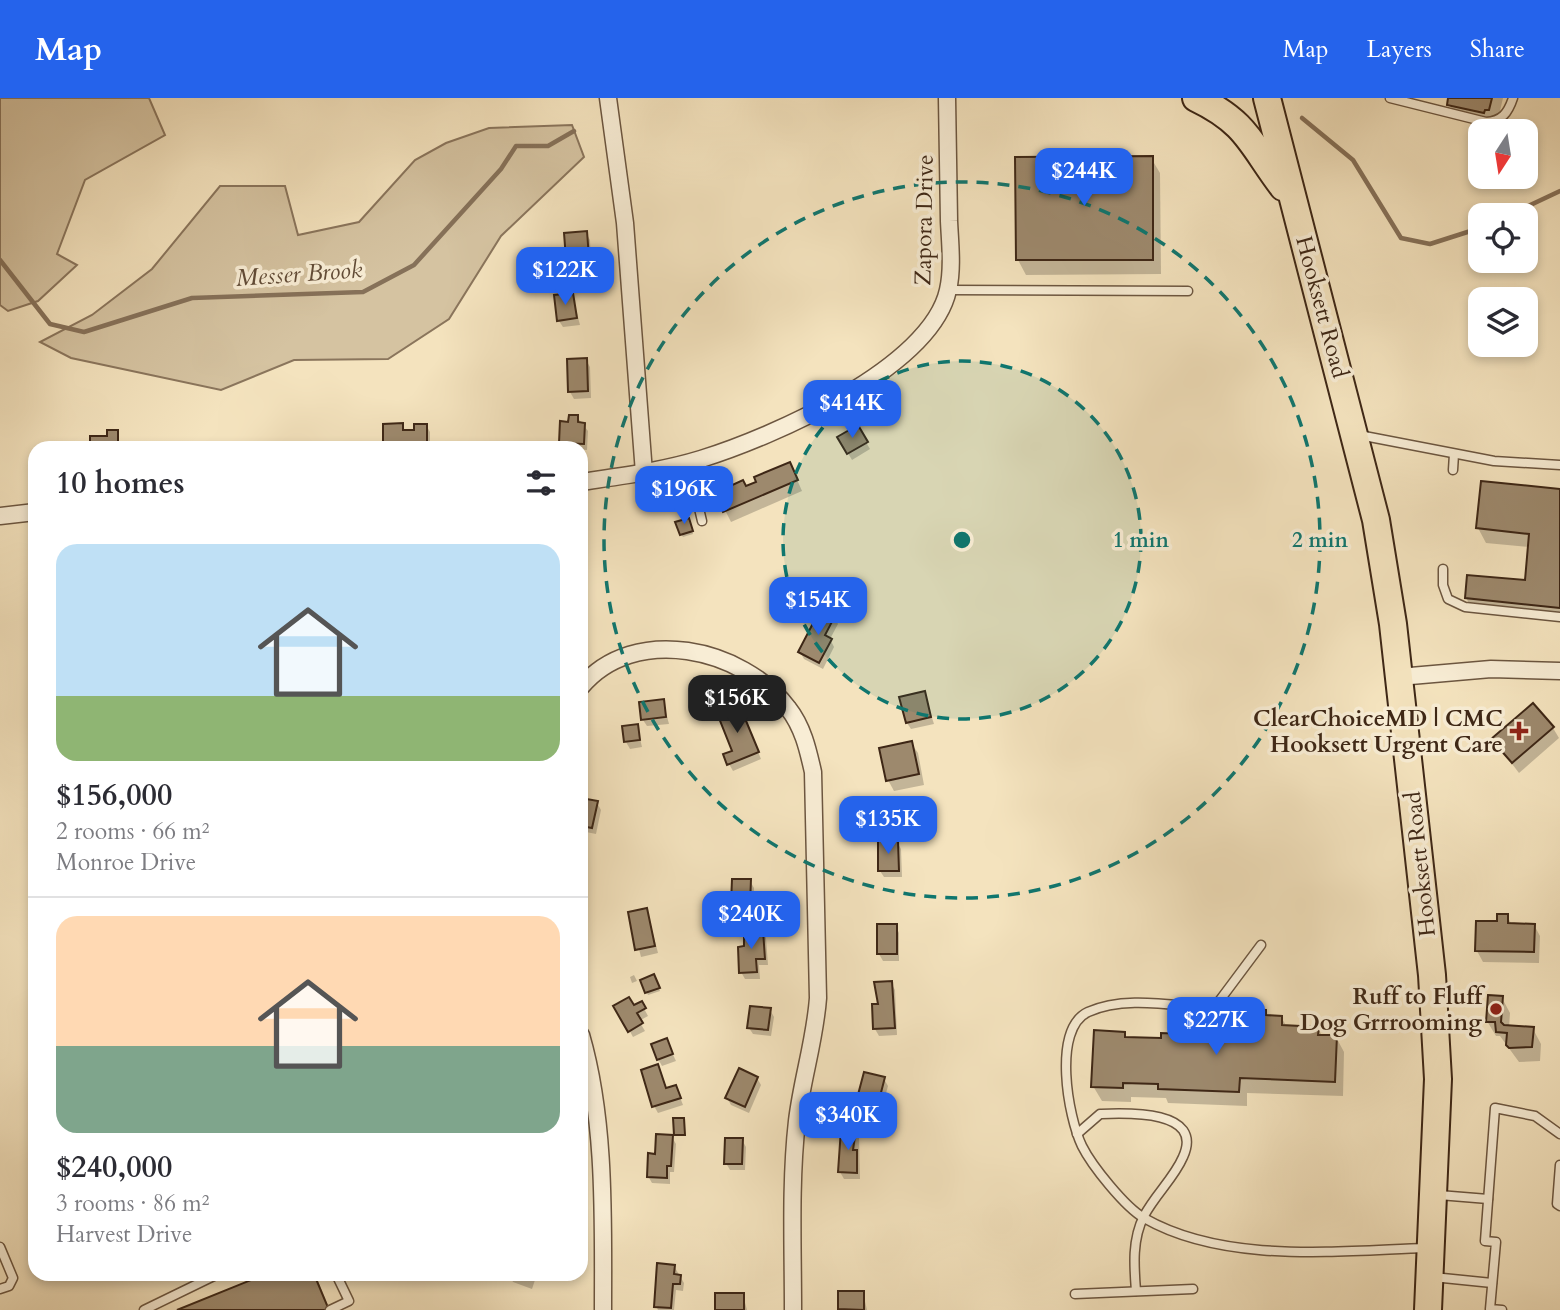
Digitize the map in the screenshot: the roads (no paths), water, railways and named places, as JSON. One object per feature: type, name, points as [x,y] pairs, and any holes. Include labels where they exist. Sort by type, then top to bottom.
[{"type":"main road","points":[[1196,98],[1226,114],[1244,128],[1295,204]]},
{"type":"main road","name":"Hooksett Road","points":[[1267,98],[1376,520],[1399,677],[1432,975],[1438,1079],[1428,1310]]},
{"type":"street","points":[[608,98],[625,223],[644,473]]},
{"type":"street","name":"Zapora Drive","points":[[588,481],[644,473],[688,462],[766,435],[829,405],[859,387],[927,333],[948,290],[950,253],[947,98]]},
{"type":"street","points":[[0,516],[28,513]]},
{"type":"street","points":[[588,679],[618,660],[652,651],[686,650],[720,657],[765,683],[789,708],[805,738],[813,772],[818,998],[816,1032],[797,1117],[792,1169],[793,1310]]},
{"type":"street","points":[[1399,677],[1491,669],[1560,671]]},
{"type":"street","points":[[588,1060],[596,1105],[603,1310]]},
{"type":"lane","points":[[1390,98],[1486,122],[1497,121],[1505,114],[1513,98]]},
{"type":"lane","points":[[948,290],[1188,291]]},
{"type":"lane","points":[[1355,433],[1494,461],[1560,466]]},
{"type":"lane","points":[[1454,454],[1454,470]]},
{"type":"lane","points":[[688,462],[702,521]]},
{"type":"lane","points":[[1443,569],[1443,585],[1448,599],[1465,607],[1560,617]]},
{"type":"lane","points":[[1261,945],[1214,1007],[1120,1003],[1087,1013],[1075,1022],[1069,1041],[1066,1070],[1077,1133],[1101,1173],[1143,1217],[1211,1242],[1252,1249],[1432,1248]]},
{"type":"lane","points":[[1502,1310],[1490,1309],[1496,1242],[1485,1241],[1495,1108],[1535,1116],[1560,1134]]},
{"type":"lane","points":[[1077,1133],[1100,1114],[1163,1116],[1177,1124],[1186,1140],[1184,1156],[1143,1217],[1133,1258],[1136,1291]]},
{"type":"lane","points":[[1560,1165],[1557,1204],[1560,1206]]},
{"type":"lane","points":[[1435,1194],[1488,1199]]},
{"type":"lane","points":[[0,1247],[13,1278],[9,1286],[0,1289]]},
{"type":"lane","points":[[1430,1277],[1492,1283]]},
{"type":"lane","points":[[144,1310],[204,1281]]},
{"type":"lane","points":[[330,1310],[349,1301],[339,1281]]},
{"type":"lane","points":[[1075,1294],[1193,1289]]},
{"type":"waterway","name":"Messer Brook","points":[[1302,118],[1353,160],[1401,238],[1430,244],[1468,232]]},
{"type":"waterway","name":"Messer Brook","points":[[0,260],[50,324],[84,332],[192,298],[363,292],[414,265],[501,169],[516,146],[548,146],[574,131]]},
{"type":"waterway","name":"Messer Brook","points":[[1534,203],[1560,191]]},
{"type":"place","name":"ClearChoiceMD | CMC Hooksett Urgent Care","points":[[1519,731]]},
{"type":"place","name":"Ruff to Fluff Dog Grrrooming","points":[[1496,1009]]}]
